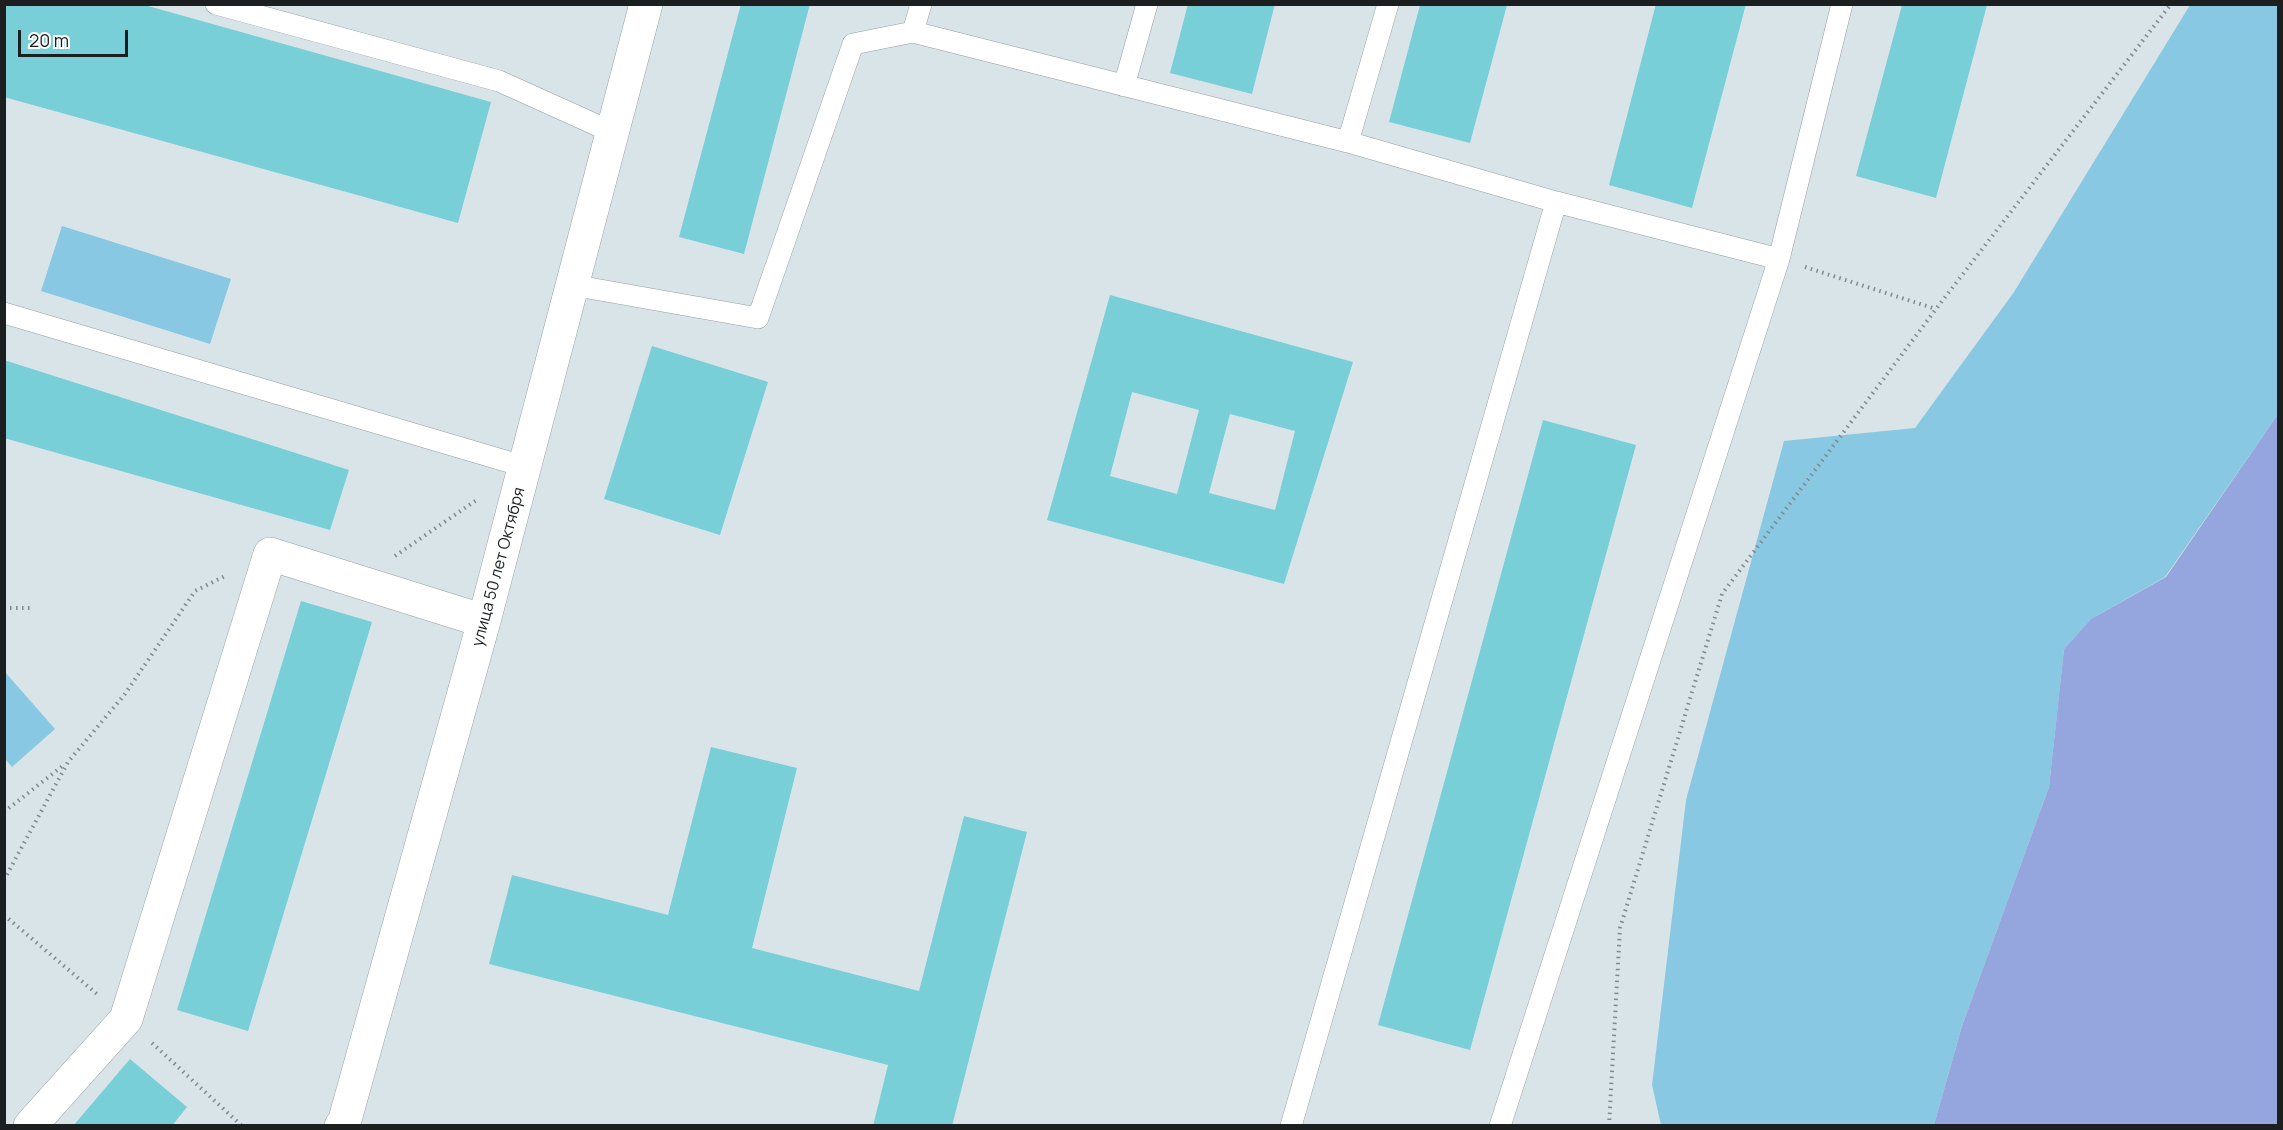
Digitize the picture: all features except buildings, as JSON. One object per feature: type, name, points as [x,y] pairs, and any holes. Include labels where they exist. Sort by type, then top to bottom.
[{"type":"street","name":"улица 50 лет Октября","points":[[344,1124],[526,467],[646,4]]},
{"type":"street","points":[[30,1125],[126,1018],[270,554],[484,621]]},
{"type":"lane","points":[[216,4],[498,81],[612,132]]},
{"type":"lane","points":[[913,32],[921,4]]},
{"type":"lane","points":[[1124,86],[1147,4]]},
{"type":"lane","points":[[1348,142],[1388,4]]},
{"type":"lane","points":[[1500,1125],[1779,259],[1842,4]]},
{"type":"lane","points":[[572,285],[758,318],[853,44],[913,32],[1348,142],[1556,202],[1779,259]]},
{"type":"lane","points":[[1291,1125],[1556,202]]},
{"type":"lane","points":[[4,313],[526,467]]},
{"type":"path","points":[[1609,1125],[1620,928],[1722,594],[1936,309],[2171,4]]},
{"type":"path","points":[[1779,259],[1936,309]]},
{"type":"path","points":[[357,582],[526,467]]},
{"type":"path","points":[[4,880],[68,762],[125,694],[195,591],[270,554]]},
{"type":"path","points":[[4,608],[32,608]]},
{"type":"path","points":[[4,812],[68,762]]},
{"type":"shaded area","points":[[2190,5],[2278,5],[2278,414],[2165,577],[2091,619],[2064,649],[2049,787],[1962,1026],[1934,1125],[1661,1125],[1652,1085],[1686,800],[1784,441],[1915,428],[2014,292]]},
{"type":"shaded area","points":[[62,226],[231,279],[210,344],[41,291]]},
{"type":"shaded area","points":[[2278,414],[2278,1125],[1934,1125],[1962,1026],[2049,787],[2064,649],[2091,619],[2166,577]]},
{"type":"shaded area","points":[[5,672],[55,729],[12,767],[5,759]]}]
